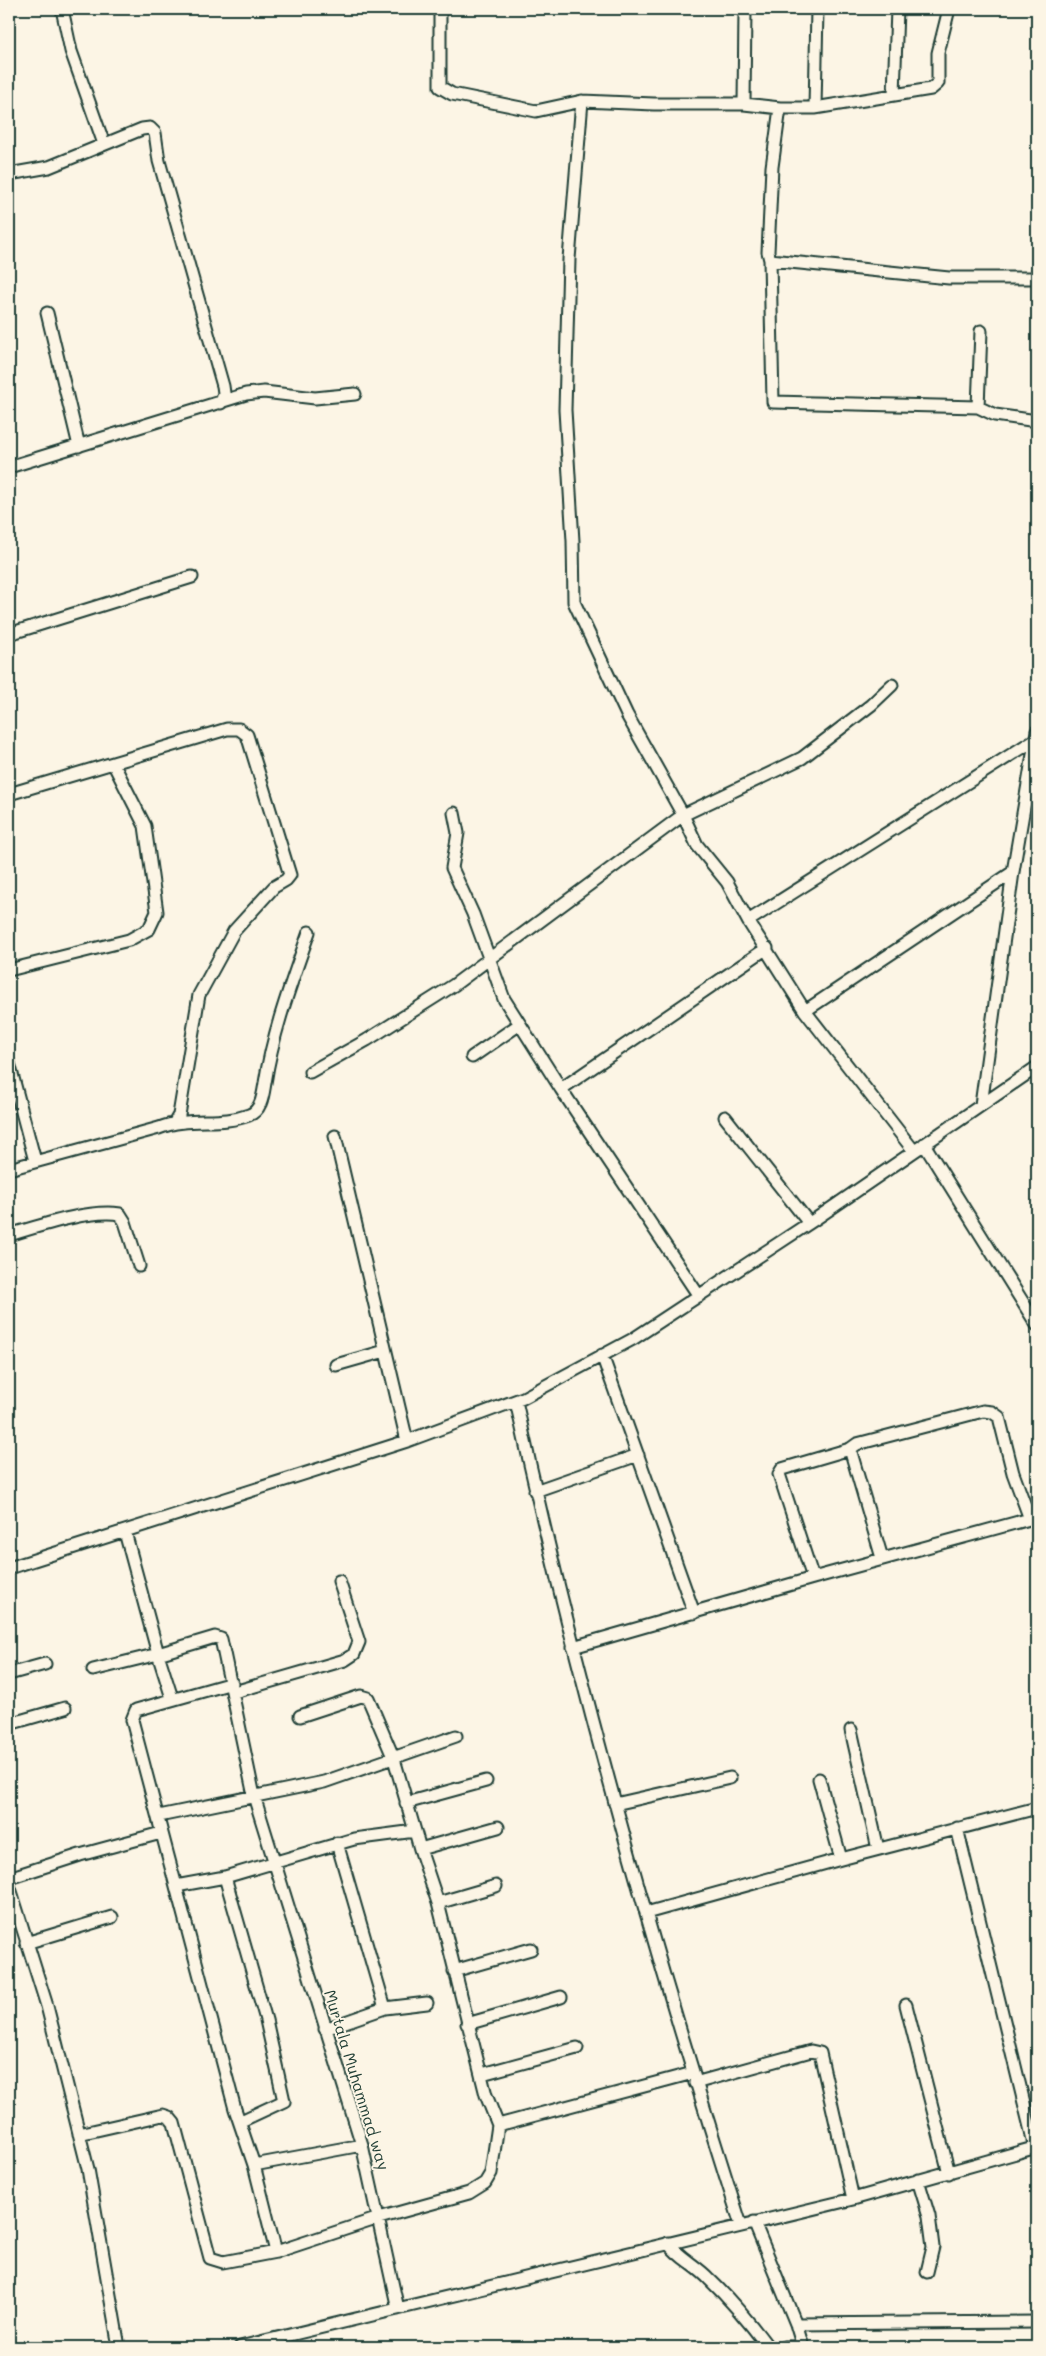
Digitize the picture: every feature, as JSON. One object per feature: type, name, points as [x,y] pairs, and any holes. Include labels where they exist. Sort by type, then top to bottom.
[{"type":"street","points":[[62,9],[71,51],[104,144]]},
{"type":"street","points":[[440,9],[440,87],[452,94],[536,111],[582,101],[654,104],[744,104],[780,108],[815,108],[931,89],[938,83],[938,53],[949,9]]},
{"type":"street","points":[[744,104],[745,9]]},
{"type":"street","points":[[815,108],[817,9]]},
{"type":"street","points":[[894,94],[897,9]]},
{"type":"street","points":[[582,101],[568,259],[565,410],[574,602],[627,715],[683,815],[697,845],[727,882],[748,921],[767,948],[805,1011],[914,1151]]},
{"type":"street","points":[[780,108],[772,167],[768,252],[770,260],[773,402],[978,407],[995,415],[1037,421]]},
{"type":"street","points":[[9,174],[49,167],[142,129],[150,128],[156,134],[159,161],[223,386],[220,403]]},
{"type":"street","points":[[770,260],[949,278],[1037,278]]},
{"type":"street","points":[[47,313],[79,446]]},
{"type":"street","points":[[978,407],[981,331]]},
{"type":"street","points":[[9,467],[246,394],[264,392],[315,398],[355,394]]},
{"type":"street","points":[[9,634],[192,577]]},
{"type":"street","points":[[310,1072],[367,1040],[454,985],[683,815],[802,758],[871,705],[892,685]]},
{"type":"street","points":[[9,794],[227,729],[243,731],[247,735],[290,875],[286,880],[274,887],[234,931],[199,995],[179,1115],[175,1122]]},
{"type":"street","points":[[748,921],[1036,735]]},
{"type":"street","points":[[981,1105],[1013,872],[1036,735]]},
{"type":"street","points":[[9,970],[130,940],[149,929],[157,912],[145,826],[112,763]]},
{"type":"street","points":[[454,813],[458,833],[452,868],[473,914],[488,960],[504,999],[560,1089],[698,1296]]},
{"type":"street","points":[[805,1011],[1013,872]]},
{"type":"street","points":[[9,1169],[35,1160],[159,1128],[175,1122],[231,1119],[251,1114],[263,1100],[267,1068],[283,1010],[309,932]]},
{"type":"street","points":[[560,1089],[767,948]]},
{"type":"street","points":[[472,1057],[520,1024]]},
{"type":"street","points":[[9,1062],[35,1160]]},
{"type":"street","points":[[9,1568],[406,1441],[516,1401],[633,1339],[809,1223],[1037,1067]]},
{"type":"street","points":[[725,1117],[809,1223]]},
{"type":"street","points":[[335,1136],[406,1441]]},
{"type":"street","points":[[924,1144],[1037,1325]]},
{"type":"street","points":[[9,1235],[65,1220],[110,1212],[120,1214],[125,1222],[139,1266]]},
{"type":"street","points":[[336,1365],[385,1350]]},
{"type":"street","points":[[602,1355],[694,1613]]},
{"type":"street","points":[[516,1401],[535,1491],[573,1648],[615,1804],[694,2078],[741,2225]]},
{"type":"street","points":[[573,1648],[882,1558],[1034,1518],[1013,1473],[999,1417],[992,1412],[983,1411],[857,1444],[850,1449],[782,1469],[779,1474],[813,1578]]},
{"type":"street","points":[[850,1449],[882,1558]]},
{"type":"street","points":[[535,1491],[638,1455]]},
{"type":"street","points":[[125,1532],[172,1698]]},
{"type":"street","points":[[276,2252],[254,2165],[241,2121],[235,2109],[161,1833],[159,1816],[132,1716],[136,1710],[172,1698],[233,1688],[345,1660],[354,1654],[359,1642],[339,1581]]},
{"type":"street","name":"Murtala Muhammad way","points":[[158,1654],[180,1646],[218,1637],[221,1639],[233,1688],[254,1796],[362,2145],[398,2309]]},
{"type":"street","points":[[92,1670],[158,1654]]},
{"type":"street","points":[[9,1674],[45,1664]]},
{"type":"street","points":[[79,2134],[163,2115],[170,2117],[174,2123],[210,2258],[223,2262],[276,2252],[379,2218],[469,2192],[485,2184],[491,2173],[498,2125],[486,2094],[438,1903],[406,1804],[394,1759],[368,1698],[361,1696],[300,1716]]},
{"type":"street","points":[[9,1724],[65,1708]]},
{"type":"street","points":[[850,1730],[878,1849]]},
{"type":"street","points":[[159,1816],[324,1782],[456,1736]]},
{"type":"street","points":[[615,1804],[730,1778]]},
{"type":"street","points":[[819,1780],[840,1859]]},
{"type":"street","points":[[406,1804],[486,1781]]},
{"type":"street","points":[[646,1914],[840,1859],[1037,1808]]},
{"type":"street","points":[[420,1849],[498,1827]]},
{"type":"street","points":[[240,2347],[853,2199],[1036,2147],[957,1828]]},
{"type":"street","points":[[176,1886],[225,1877],[354,1839],[415,1831]]},
{"type":"street","points":[[9,1878],[80,1855],[161,1833]]},
{"type":"street","points":[[337,1843],[385,2008]]},
{"type":"street","points":[[225,1877],[266,2020],[284,2101],[241,2121]]},
{"type":"street","points":[[9,1885],[47,2006],[88,2169],[118,2347]]},
{"type":"street","points":[[438,1903],[496,1886]]},
{"type":"street","points":[[26,1943],[112,1917]]},
{"type":"street","points":[[454,1971],[530,1949]]},
{"type":"street","points":[[467,2024],[561,1997]]},
{"type":"street","points":[[325,2029],[385,2008],[427,2003]]},
{"type":"street","points":[[906,2005],[949,2173]]},
{"type":"street","points":[[482,2074],[577,2048]]},
{"type":"street","points":[[498,2125],[694,2078],[811,2052],[820,2053],[853,2199]]},
{"type":"street","points":[[254,2165],[362,2145]]},
{"type":"street","points":[[918,2180],[929,2216],[933,2247],[927,2272]]},
{"type":"street","points":[[754,2222],[796,2324],[803,2347],[784,2347]]},
{"type":"street","points":[[668,2243],[676,2254],[690,2262],[708,2278],[750,2324],[768,2347]]},
{"type":"street","points":[[796,2324],[1037,2322]]}]
